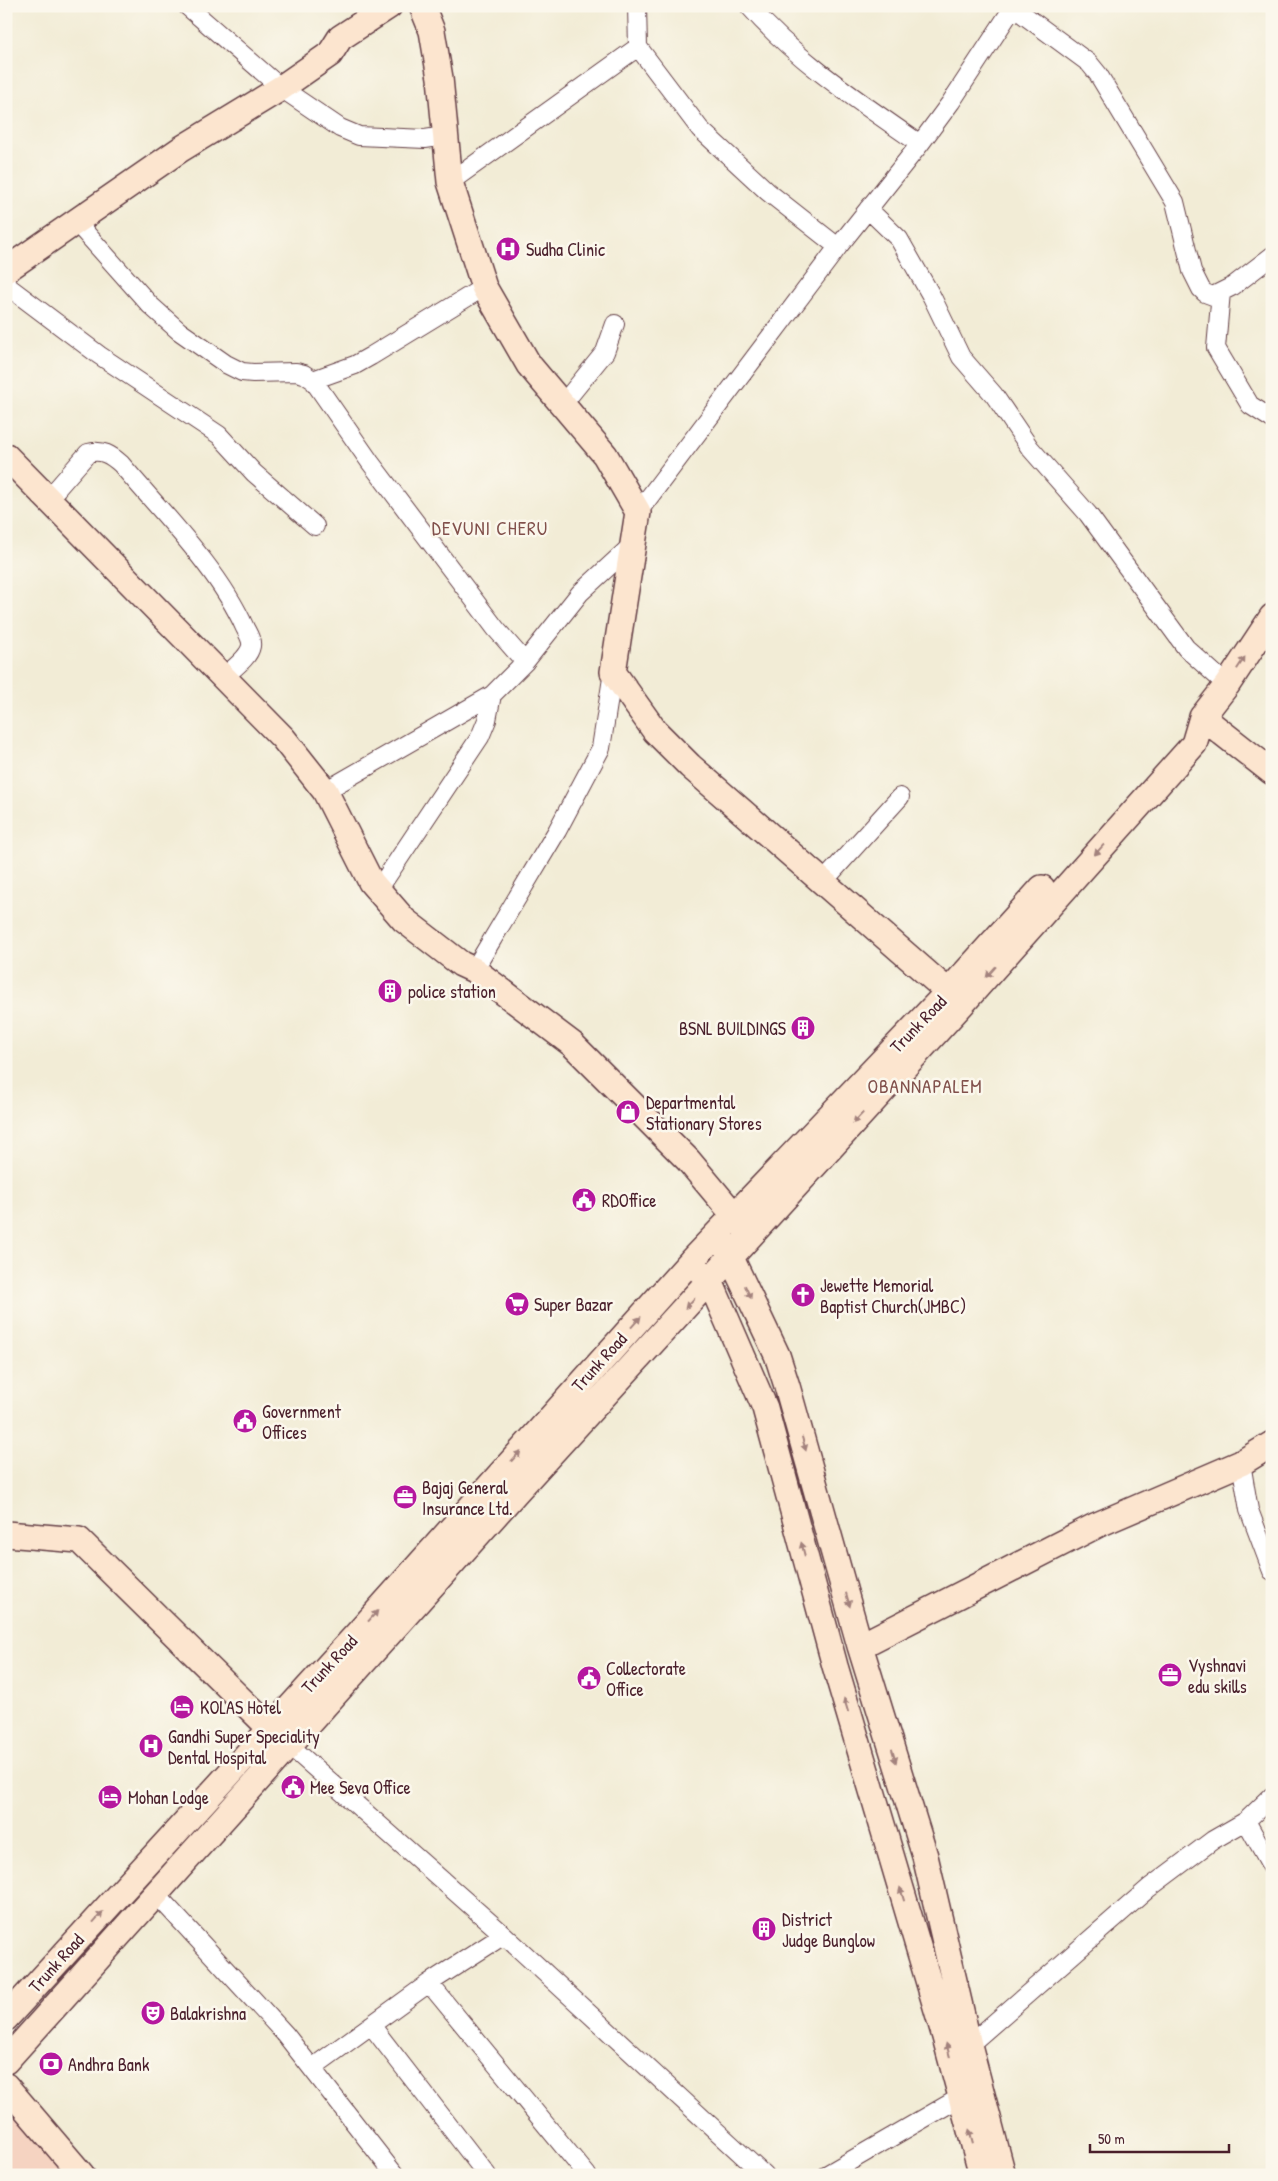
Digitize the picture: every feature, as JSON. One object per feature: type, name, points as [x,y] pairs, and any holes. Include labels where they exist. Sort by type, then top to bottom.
[{"type":"street","points":[[188,6],[281,88],[340,128],[359,136],[426,139],[445,136]]},
{"type":"street","points":[[6,270],[180,149],[281,88],[330,54],[340,38],[389,6]]},
{"type":"street","points":[[330,54],[351,50],[414,6]]},
{"type":"street","points":[[422,6],[432,31],[450,182],[484,287],[529,365],[605,455],[638,512]]},
{"type":"street","points":[[637,6],[638,47],[700,129],[768,192],[838,247]]},
{"type":"street","points":[[749,6],[769,29],[818,72],[920,144]]},
{"type":"street","points":[[474,970],[557,831],[601,748],[638,512],[838,247],[920,144],[951,102],[1013,7],[1089,63],[1098,74],[1175,202],[1186,251],[1192,271],[1201,289],[1213,296],[1233,286],[1272,256]]},
{"type":"street","points":[[450,182],[638,47]]},
{"type":"street","points":[[868,209],[899,239],[932,297],[960,357],[994,395],[1030,448],[1088,514],[1186,648],[1227,685]]},
{"type":"street","points":[[76,222],[150,304],[179,331],[226,364],[242,372],[296,372],[304,374],[313,380],[376,470],[496,629],[525,662]]},
{"type":"street","points":[[6,285],[99,355],[219,435],[254,473],[315,526]]},
{"type":"street","points":[[313,380],[371,356],[484,287]]},
{"type":"street","points":[[1221,292],[1216,348],[1250,405],[1272,419]]},
{"type":"street","points":[[562,405],[605,352],[615,324]]},
{"type":"street","points":[[48,499],[88,454],[96,451],[104,452],[122,464],[221,583],[238,613],[251,642],[251,648],[244,658],[224,677]]},
{"type":"street","points":[[6,456],[283,738],[325,791],[371,882],[404,920],[461,964],[474,970],[572,1044],[688,1160],[725,1224],[731,1256],[777,1355],[860,1646],[924,1856],[969,2045],[1003,2175]]},
{"type":"street","points":[[325,791],[492,695],[525,662],[580,594],[632,545]]},
{"type":"street","name":"Trunk Road","points":[[6,2018],[270,1729],[691,1260],[725,1224],[955,998],[1182,733],[1202,717],[1227,685],[1272,617]]},
{"type":"street","points":[[6,2061],[518,1491],[710,1281],[955,998],[690,766],[655,731],[613,672]]},
{"type":"street","points":[[378,890],[480,737],[492,695]]},
{"type":"street","points":[[1202,717],[1272,772]]},
{"type":"street","points":[[822,883],[900,797]]},
{"type":"street","points":[[725,1224],[750,1235]]},
{"type":"street","points":[[691,1260],[710,1281],[765,1408],[835,1666],[982,2175]]},
{"type":"street","points":[[860,1646],[1097,1525],[1241,1463],[1272,1444]]},
{"type":"street","points":[[1241,1463],[1249,1510],[1272,1571]]},
{"type":"street","points":[[6,1534],[79,1540],[270,1729],[504,1934],[764,2175]]},
{"type":"street","points":[[969,2045],[1149,1888],[1213,1840],[1246,1821],[1272,1796]]},
{"type":"street","points":[[1246,1821],[1272,1867]]},
{"type":"street","points":[[156,1894],[285,2034],[395,2175]]},
{"type":"street","points":[[312,2068],[429,1983],[504,1934]]},
{"type":"street","points":[[429,1983],[587,2175]]},
{"type":"street","points":[[371,2025],[487,2175]]},
{"type":"street","points":[[6,2086],[82,2175]]},
{"type":"street","points":[[826,2175],[961,2098]]},
{"type":"shaded area","points":[[6,2109],[67,2175],[6,2175]]},
{"type":"place","name":"Sudha Clinic","points":[[508,249]]},
{"type":"place","name":"police station","points":[[390,991]]},
{"type":"place","name":"BSNL BUILDINGS","points":[[803,1028]]},
{"type":"place","name":"Departmental Stationary Stores","points":[[628,1112]]},
{"type":"place","name":"RDOffice","points":[[584,1200]]},
{"type":"place","name":"Jewette Memorial Baptist Church(JMBC)","points":[[803,1295]]},
{"type":"place","name":"Super Bazar","points":[[517,1304]]},
{"type":"place","name":"Government Offices","points":[[245,1421]]},
{"type":"place","name":"Bajaj General Insurance Ltd.","points":[[405,1497]]},
{"type":"place","name":"Vyshnavi edu skills","points":[[1170,1675]]},
{"type":"place","name":"Collectorate Office","points":[[589,1678]]},
{"type":"place","name":"KOLAS Hotel","points":[[182,1707]]},
{"type":"place","name":"Gandhi Super Speciality Dental Hospital","points":[[151,1746]]},
{"type":"place","name":"Mee Seva Office","points":[[293,1787]]},
{"type":"place","name":"Mohan Lodge","points":[[110,1797]]},
{"type":"place","name":"District Judge Bunglow","points":[[764,1929]]},
{"type":"place","name":"Balakrishna","points":[[153,2013]]},
{"type":"place","name":"Andhra Bank","points":[[51,2064]]},
{"type":"district","name":"DEVUNI CHERU","points":[[490,528]]},
{"type":"district","name":"OBANNAPALEM","points":[[925,1086]]}]
